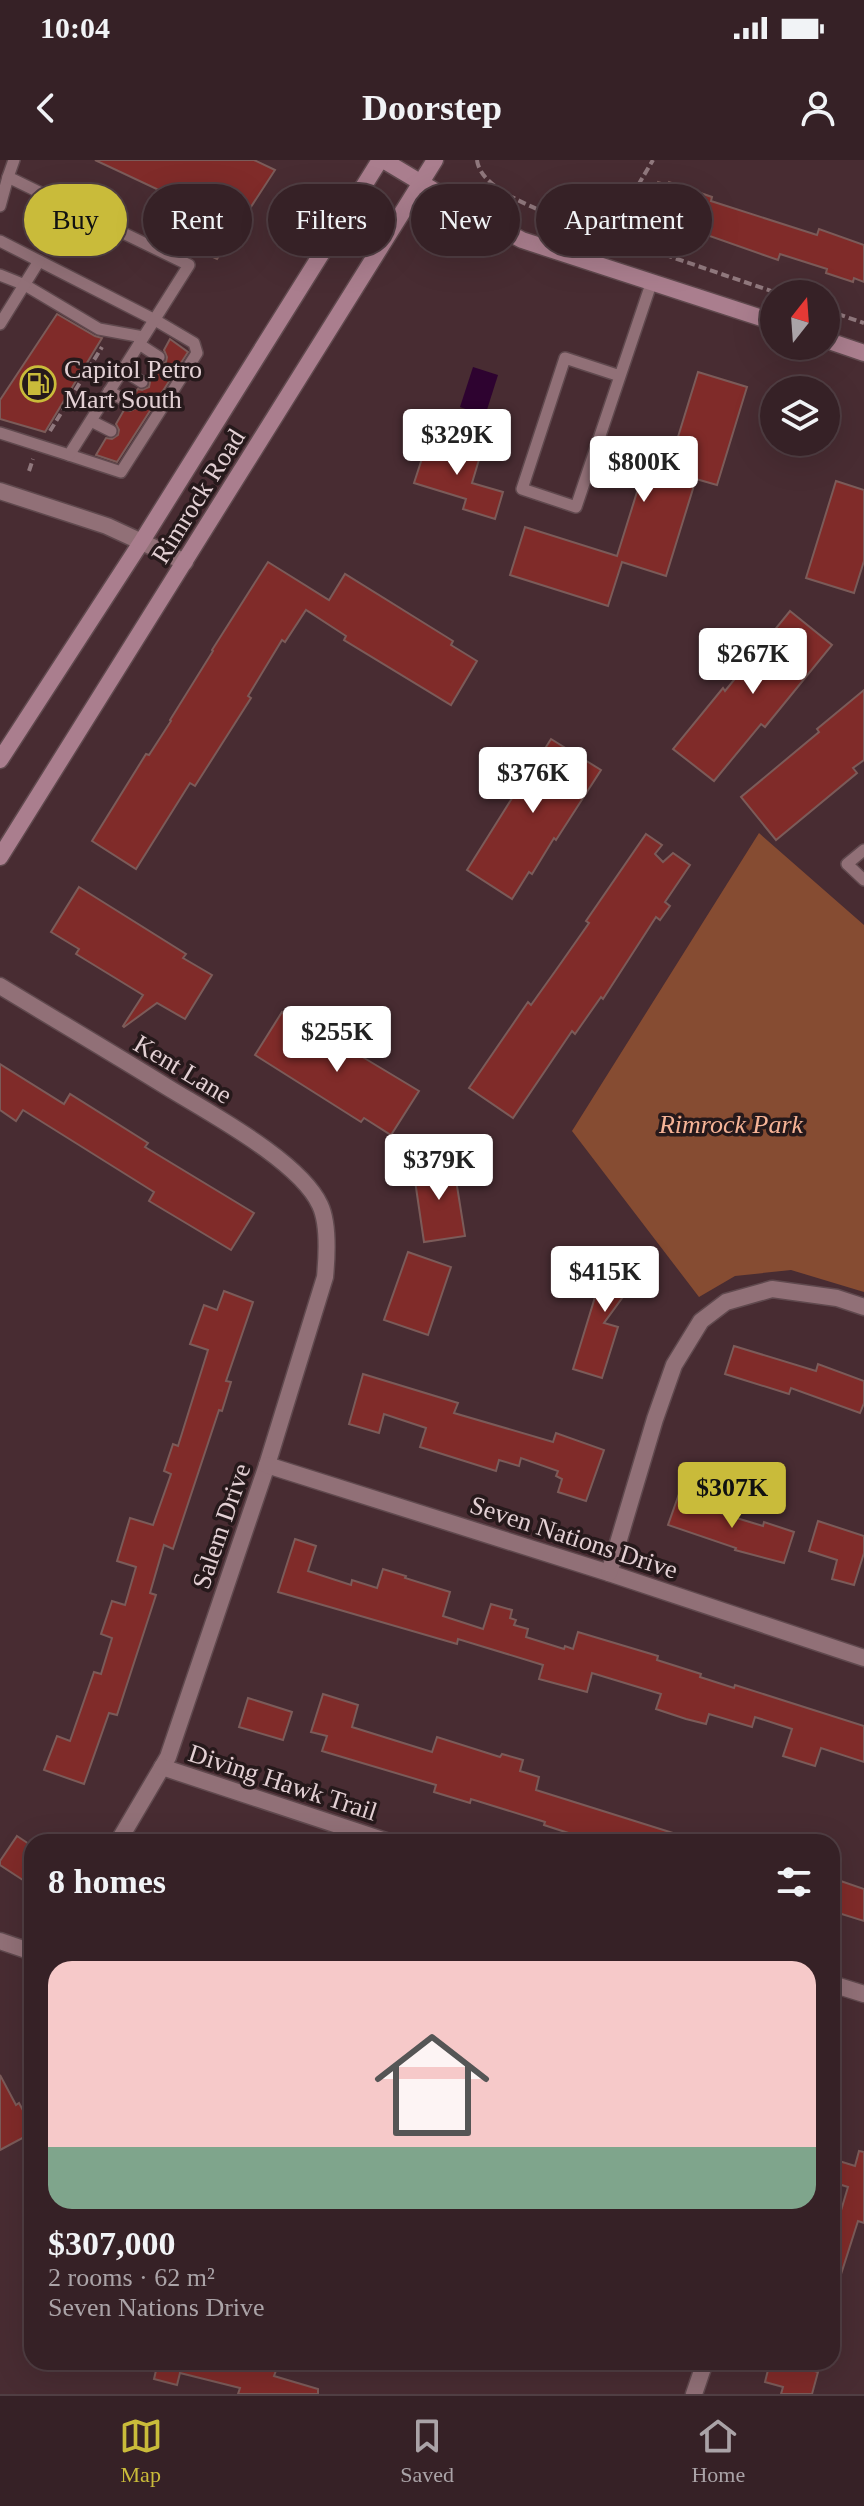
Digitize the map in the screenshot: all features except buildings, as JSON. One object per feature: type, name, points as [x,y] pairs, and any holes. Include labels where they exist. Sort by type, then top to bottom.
[{"type":"main road","points":[[382,160],[522,240],[760,317]]},
{"type":"main road","name":"Rimrock Road","points":[[0,760],[382,160]]},
{"type":"main road","name":"Rimrock Road","points":[[0,857],[435,160]]},
{"type":"main road","points":[[840,345],[864,353]]},
{"type":"street","points":[[0,491],[107,526],[185,562]]},
{"type":"street","name":"Kent Lane","points":[[0,986],[251,1138],[307,1184],[323,1213]]},
{"type":"street","name":"Salem Drive","points":[[123,1834],[168,1757],[267,1465],[325,1277],[327,1249],[323,1213]]},
{"type":"street","points":[[609,1573],[674,1365],[701,1321],[726,1302],[772,1289],[837,1298],[864,1307]]},
{"type":"street","name":"Seven Nations Drive","points":[[267,1465],[609,1573],[864,1658]]},
{"type":"street","name":"Diving Hawk Trail","points":[[162,1767],[365,1834]]},
{"type":"street","points":[[0,1941],[24,1949]]},
{"type":"street","points":[[840,1986],[864,1994]]},
{"type":"street","points":[[694,2394],[702,2370]]},
{"type":"lane","points":[[0,206],[14,160]]},
{"type":"lane","points":[[8,177],[189,265],[69,455]]},
{"type":"lane","points":[[0,241],[155,320],[194,343],[197,353],[165,397],[121,472],[0,433]]},
{"type":"lane","points":[[0,324],[39,261]]},
{"type":"lane","points":[[0,275],[25,285],[99,329],[141,340],[159,357]]},
{"type":"lane","points":[[620,376],[565,358],[522,489],[576,507],[652,281]]},
{"type":"lane","points":[[123,370],[142,382]]},
{"type":"lane","points":[[109,391],[129,403]]},
{"type":"lane","points":[[91,421],[111,431]]},
{"type":"lane","points":[[864,850],[847,864],[864,880]]},
{"type":"path","points":[[477,160],[483,177],[536,207]]},
{"type":"path","points":[[639,184],[653,160]]},
{"type":"path","points":[[671,256],[760,287]]},
{"type":"path","points":[[840,315],[864,323]]},
{"type":"path","points":[[29,471],[41,446],[106,341]]},
{"type":"green space","name":"Rimrock Park","points":[[759,833],[864,925],[864,1292],[791,1270],[735,1276],[699,1297],[572,1131]]},
{"type":"shaded area","points":[[473,367],[498,375],[485,416],[460,407]]},
{"type":"place","name":"Capitol Petro Mart South","points":[[38,384]]}]
